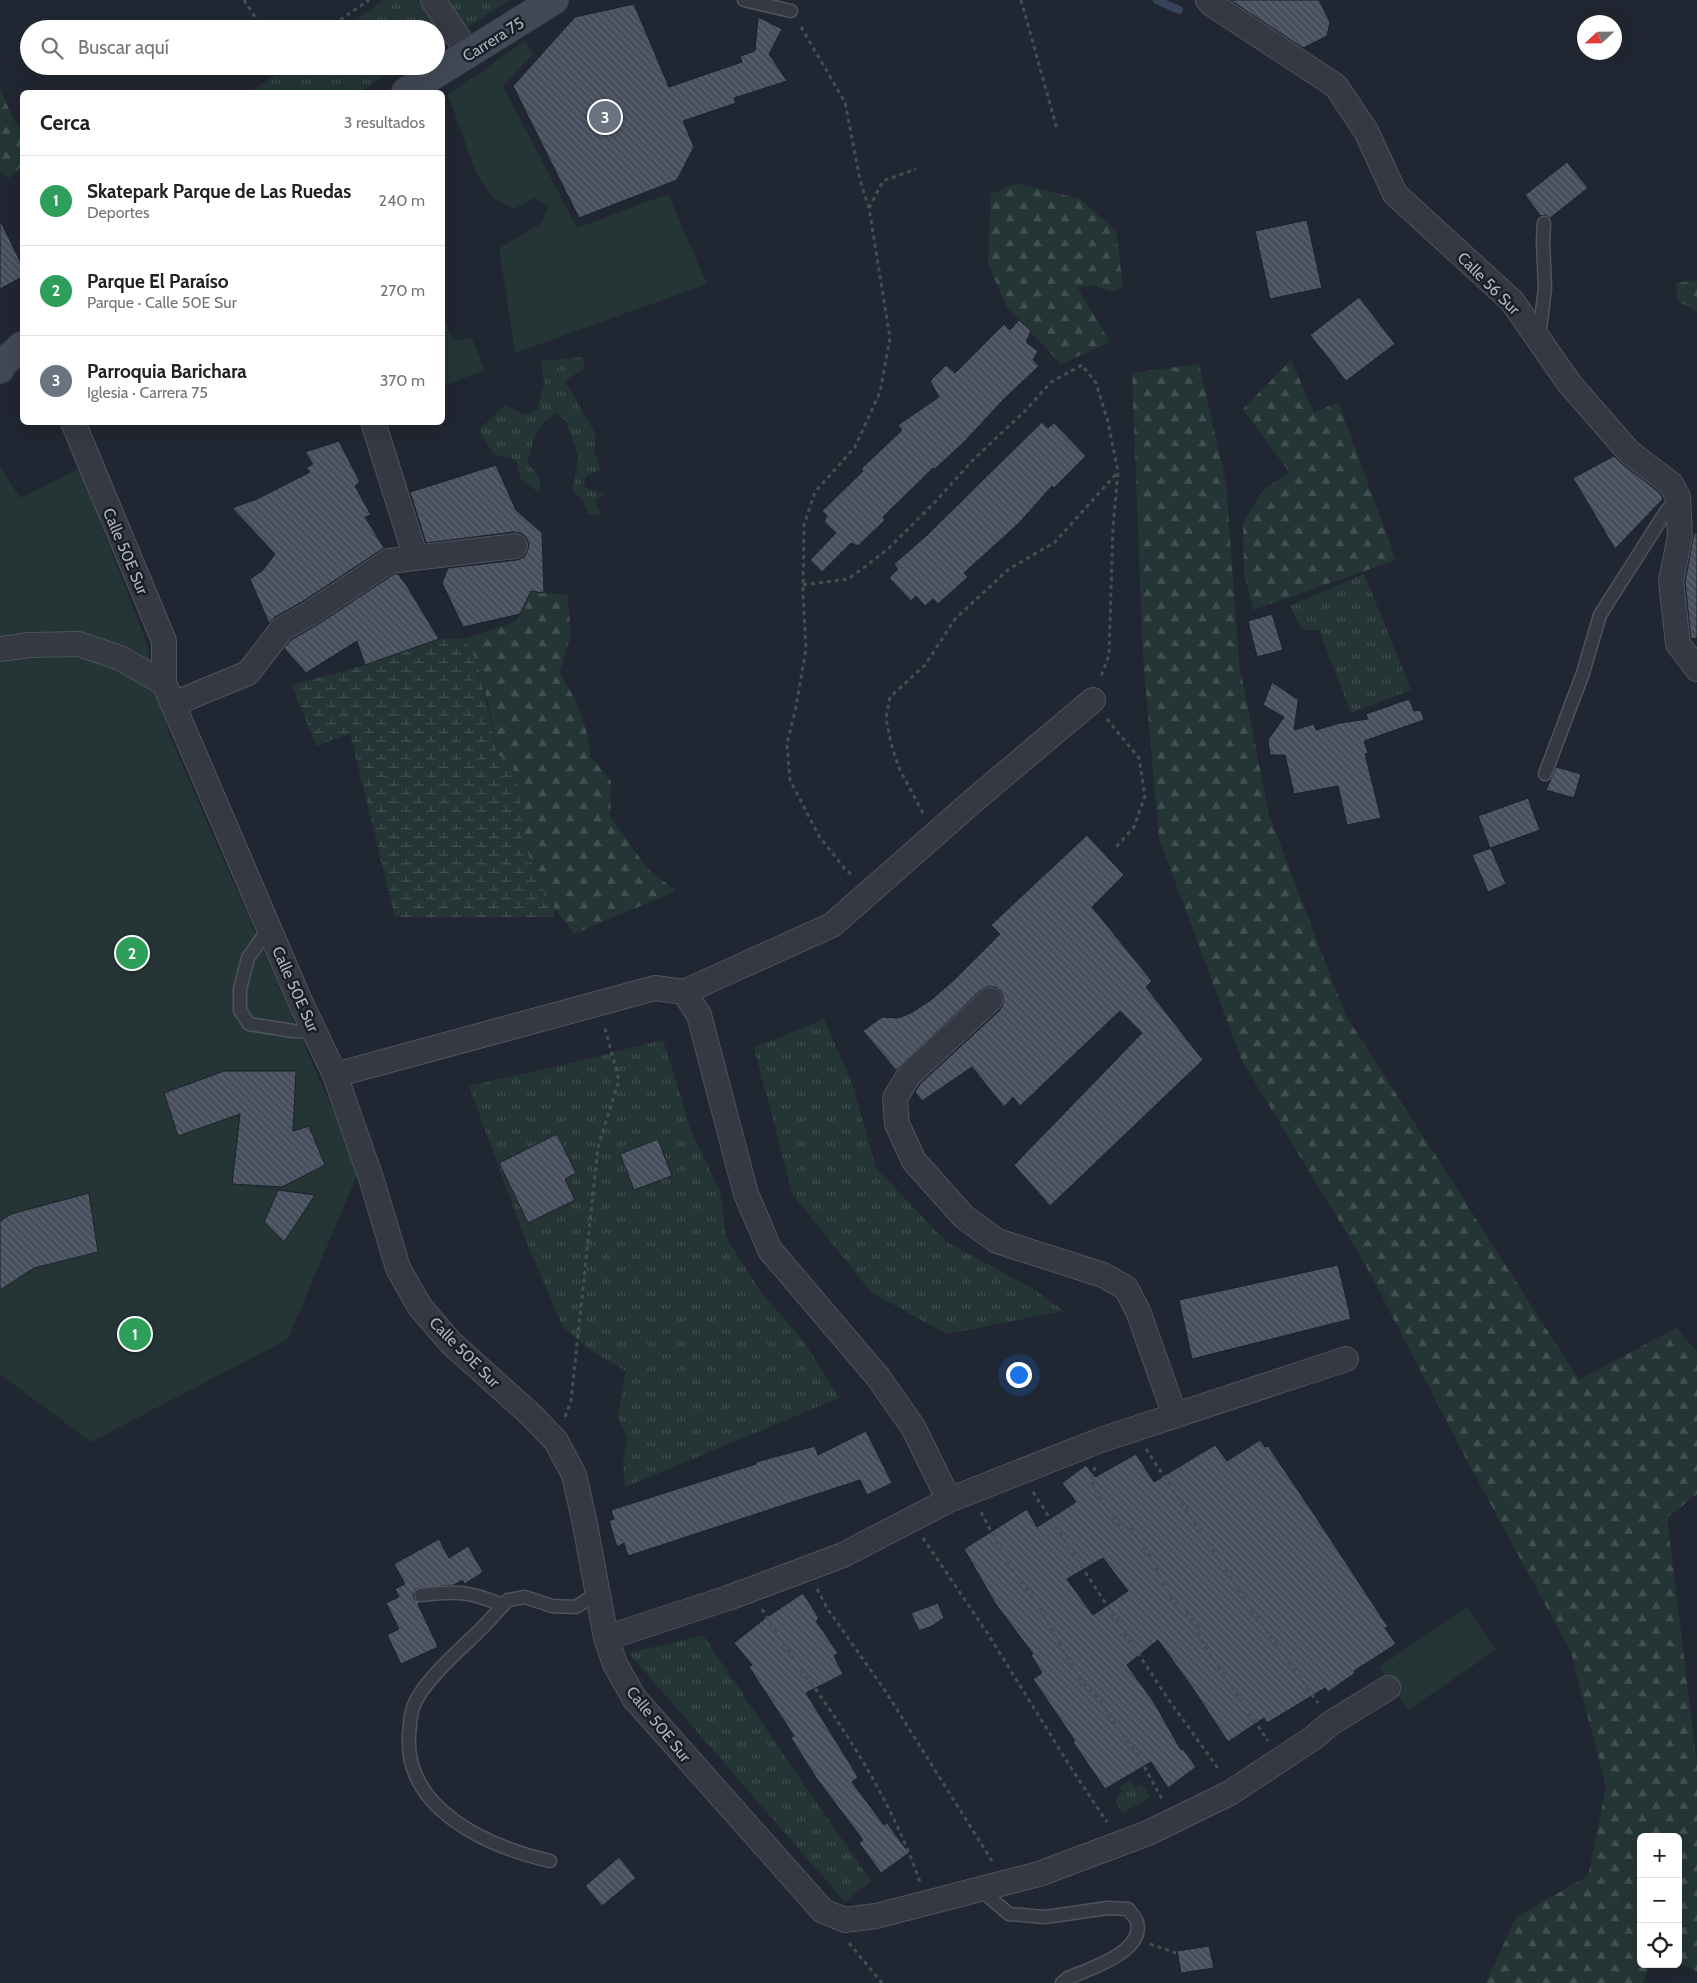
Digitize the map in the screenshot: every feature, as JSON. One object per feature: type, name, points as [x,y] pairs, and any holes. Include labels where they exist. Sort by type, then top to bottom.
[{"type":"street","points":[[433,0],[469,54]]},
{"type":"street","name":"Carrera 75","points":[[445,68],[554,0]]},
{"type":"street","name":"Calle 56 Sur","points":[[1208,0],[1336,86],[1366,131],[1395,194],[1512,301],[1569,383],[1629,452],[1671,484],[1678,497]]},
{"type":"street","name":"Carrera 75","points":[[409,90],[434,75]]},
{"type":"street","points":[[0,369],[2,364],[20,348]]},
{"type":"street","name":"Calle 50E Sur","points":[[74,425],[164,641],[164,683],[269,928],[335,1075],[372,1181],[398,1268],[420,1307],[451,1343],[531,1415],[556,1441],[574,1475],[584,1518],[606,1638],[615,1664],[634,1698],[802,1890],[823,1911],[845,1920],[876,1916],[1040,1874],[1177,1819],[1230,1793],[1330,1724],[1388,1688]]},
{"type":"street","points":[[374,425],[416,558]]},
{"type":"street","points":[[1678,497],[1680,536],[1671,581],[1678,644],[1697,670]]},
{"type":"street","points":[[174,704],[248,673],[282,629],[309,614],[389,561],[515,546]]},
{"type":"street","points":[[0,649],[29,645],[79,644],[120,658],[164,683]]},
{"type":"street","points":[[335,1075],[656,988],[684,992],[832,925],[935,834],[1093,700]]},
{"type":"street","points":[[684,992],[698,1015],[746,1194],[770,1250],[878,1377],[960,1496]]},
{"type":"street","points":[[990,1000],[909,1075],[895,1098],[897,1124],[914,1161],[964,1217],[984,1232],[997,1241],[1103,1275],[1126,1288],[1138,1311],[1175,1416]]},
{"type":"street","points":[[606,1638],[751,1590],[843,1555],[910,1519],[960,1496],[1085,1446],[1346,1359]]},
{"type":"lane","points":[[744,0],[792,11]]},
{"type":"lane","points":[[1539,340],[1545,288],[1542,242],[1544,223]]},
{"type":"lane","points":[[1545,774],[1583,674],[1600,615],[1678,497]]},
{"type":"lane","points":[[269,928],[248,958],[240,989],[240,1010],[249,1024],[293,1031],[316,1032]]},
{"type":"lane","points":[[421,1595],[448,1591],[463,1592],[484,1597],[503,1605]]},
{"type":"lane","points":[[550,1861],[530,1856],[493,1842],[444,1812],[430,1799],[419,1783],[411,1761],[408,1743],[410,1722],[414,1704],[442,1666],[508,1600],[525,1597],[552,1606],[576,1607],[588,1599],[599,1599]]},
{"type":"lane","points":[[981,1890],[1009,1914],[1045,1917],[1108,1908],[1128,1909],[1137,1922],[1136,1939],[1119,1956],[1068,1978],[1062,1983]]},
{"type":"path","points":[[244,0],[257,20]]},
{"type":"path","points":[[340,20],[369,0]]},
{"type":"path","points":[[1021,0],[1057,129]]},
{"type":"path","points":[[792,11],[845,102],[860,180],[868,208],[890,338],[880,392],[855,448],[815,492],[804,525],[803,585],[806,649],[796,707],[787,744],[790,780],[819,836],[845,869],[871,890]]},
{"type":"path","points":[[868,208],[883,181],[916,169]]},
{"type":"path","points":[[803,585],[848,578],[889,548],[935,502],[973,460],[1026,410],[1051,382],[1082,365],[1096,383],[1108,422],[1118,472],[1113,526],[1109,655],[1093,700],[1140,758],[1145,796],[1134,827],[1115,848]]},
{"type":"path","points":[[935,834],[899,768],[886,718],[890,697],[925,665],[954,619],[1009,569],[1055,542],[1118,472]]},
{"type":"path","points":[[556,1441],[571,1401],[598,1147],[619,1080],[598,1003]]},
{"type":"path","points":[[1133,1430],[1254,1612],[1313,1695],[1330,1724]]},
{"type":"path","points":[[1085,1446],[1096,1468],[1090,1480],[1098,1496],[1122,1528],[1129,1526],[1151,1558],[1170,1597],[1180,1612],[1187,1613],[1197,1626],[1201,1641],[1280,1760]]},
{"type":"path","points":[[1020,1472],[1166,1696],[1219,1769],[1230,1793]]},
{"type":"path","points":[[960,1496],[1040,1608],[1082,1682],[1101,1701],[1116,1726],[1138,1755],[1159,1795],[1177,1819]]},
{"type":"path","points":[[910,1519],[988,1634],[1073,1771],[1121,1842]]},
{"type":"path","points":[[805,1569],[827,1608],[886,1692],[1006,1884]]},
{"type":"path","points":[[751,1590],[775,1633],[831,1712],[864,1764],[909,1851],[927,1904]]},
{"type":"path","points":[[823,1911],[882,1983]]},
{"type":"path","points":[[1136,1939],[1176,1953]]},
{"type":"green space","points":[[384,0],[511,0],[445,40],[445,20],[355,20]]},
{"type":"green space","points":[[525,41],[533,54],[503,86],[577,228],[668,194],[707,284],[515,353],[499,248],[541,224],[549,206],[534,198],[514,209],[493,198],[477,175],[448,95]]},
{"type":"green space","points":[[275,75],[387,75],[363,90],[253,90]]},
{"type":"green space","points":[[0,85],[4,99],[20,131],[20,168],[9,178],[0,171]]},
{"type":"green space","points":[[1017,183],[1080,199],[1116,231],[1123,287],[1111,292],[1095,285],[1077,287],[1110,342],[1061,364],[1007,307],[988,264],[991,194]]},
{"type":"green space","points":[[1697,280],[1697,312],[1678,301],[1676,283]]},
{"type":"green space","points":[[445,319],[453,340],[472,339],[485,370],[445,385]]},
{"type":"green space","points":[[583,357],[584,368],[565,381],[596,435],[594,450],[600,470],[586,476],[584,487],[604,494],[595,499],[601,516],[588,514],[584,502],[572,490],[579,457],[565,420],[557,413],[544,422],[536,434],[527,463],[540,477],[540,493],[521,480],[516,460],[494,454],[479,430],[505,405],[525,415],[537,410],[544,384],[541,361]]},
{"type":"green space","points":[[1291,360],[1314,413],[1338,402],[1396,560],[1253,610],[1244,572],[1243,522],[1265,488],[1290,473],[1243,409]]},
{"type":"green space","points":[[1199,364],[1226,483],[1239,663],[1269,815],[1345,1014],[1579,1380],[1676,1328],[1697,1352],[1697,1494],[1667,1518],[1697,1764],[1697,1972],[1682,1964],[1682,1833],[1637,1833],[1637,1968],[1649,1968],[1643,1983],[1486,1983],[1516,1917],[1588,1876],[1606,1787],[1571,1652],[1470,1466],[1363,1260],[1242,1061],[1159,838],[1143,657],[1132,373]]},
{"type":"green space","points":[[0,467],[20,498],[79,469],[144,636],[170,737],[359,1170],[288,1339],[91,1442],[0,1374]]},
{"type":"green space","points":[[1364,574],[1411,690],[1351,713],[1319,630],[1302,630],[1290,606]]},
{"type":"green space","points":[[531,591],[567,595],[571,633],[560,672],[577,704],[588,736],[590,756],[611,781],[610,816],[647,868],[676,891],[574,934],[544,894],[522,838],[523,815],[498,755],[490,711],[477,661],[464,639],[517,621]]},
{"type":"green space","points":[[438,639],[464,639],[477,661],[498,755],[512,762],[523,815],[522,839],[544,894],[555,910],[553,917],[395,917],[350,733],[316,746],[292,685],[365,665]]},
{"type":"green space","points":[[824,1019],[852,1083],[876,1168],[946,1242],[1030,1287],[1064,1311],[947,1334],[872,1293],[793,1195],[754,1048]]},
{"type":"green space","points":[[663,1040],[692,1133],[720,1191],[726,1237],[762,1294],[803,1340],[839,1398],[625,1487],[623,1460],[628,1439],[618,1417],[626,1371],[587,1348],[563,1327],[526,1241],[469,1086]]},
{"type":"green space","points":[[1467,1607],[1496,1650],[1408,1710],[1379,1667]]},
{"type":"green space","points":[[703,1635],[871,1881],[845,1902],[629,1653]]},
{"type":"green space","points":[[1130,1781],[1134,1788],[1142,1784],[1150,1797],[1123,1813],[1115,1800],[1122,1791],[1120,1787]]},
{"type":"building","points":[[1230,0],[1319,0],[1330,22],[1327,36],[1303,48]]},
{"type":"building","points":[[634,4],[669,87],[742,62],[740,56],[755,51],[758,17],[782,29],[769,54],[787,81],[734,98],[736,103],[683,121],[694,147],[677,180],[579,218],[513,86],[575,17]]},
{"type":"building","points":[[1567,162],[1588,188],[1550,218],[1545,215],[1541,216],[1525,195]]},
{"type":"building","points":[[0,220],[20,261],[20,278],[0,289]]},
{"type":"building","points":[[1307,220],[1322,288],[1270,299],[1255,231]]},
{"type":"building","points":[[1359,297],[1395,344],[1346,381],[1310,335]]},
{"type":"building","points":[[1019,320],[1031,331],[1026,342],[1038,351],[1033,360],[1039,366],[1003,400],[965,441],[935,469],[933,468],[883,517],[885,520],[858,546],[851,543],[822,572],[810,560],[836,533],[824,522],[827,516],[822,511],[863,471],[861,469],[902,430],[898,425],[939,397],[930,381],[946,365],[955,373],[1004,324],[1010,330]]},
{"type":"building","points":[[1042,422],[1048,428],[1054,423],[1086,456],[1054,488],[1052,486],[1019,523],[964,573],[968,577],[938,604],[933,599],[925,606],[916,596],[911,601],[889,578],[898,569],[894,564],[926,536]]},
{"type":"building","points":[[339,441],[360,482],[355,486],[371,515],[365,517],[384,548],[302,602],[275,617],[269,623],[250,579],[263,570],[275,554],[232,508],[257,499],[310,472],[306,468],[313,464],[305,452]]},
{"type":"building","points":[[1614,456],[1660,493],[1663,499],[1615,549],[1573,478]]},
{"type":"building","points":[[496,465],[516,510],[542,533],[544,593],[531,591],[520,614],[463,627],[442,583],[448,568],[517,560],[524,557],[529,544],[526,537],[514,532],[426,543],[410,492]]},
{"type":"building","points":[[1694,533],[1697,533],[1697,638],[1691,639],[1685,582]]},
{"type":"building","points":[[394,574],[398,574],[407,586],[439,639],[365,665],[357,641],[306,673],[284,648],[291,640]]},
{"type":"building","points":[[1272,614],[1283,650],[1257,657],[1248,621]]},
{"type":"building","points":[[1272,682],[1297,699],[1299,695],[1294,730],[1314,724],[1316,730],[1340,723],[1368,719],[1366,714],[1409,699],[1414,711],[1421,710],[1424,720],[1364,741],[1368,753],[1365,754],[1381,818],[1347,825],[1338,786],[1294,794],[1285,755],[1270,755],[1268,740],[1284,717],[1263,705]]},
{"type":"building","points":[[1556,767],[1581,774],[1574,798],[1546,790]]},
{"type":"building","points":[[1528,798],[1540,830],[1490,848],[1478,816]]},
{"type":"building","points":[[1087,835],[1124,875],[1092,907],[1152,981],[1146,987],[1203,1060],[1050,1206],[1014,1165],[1142,1033],[1120,1011],[1020,1106],[1013,1097],[1004,1107],[972,1067],[922,1101],[915,1092],[920,1084],[1000,1010],[1003,1004],[1003,996],[995,987],[987,987],[981,990],[896,1070],[863,1031],[882,1017],[898,1018],[911,1013],[931,1000],[955,979],[1000,934],[991,925]]},
{"type":"building","points":[[1491,848],[1506,884],[1488,892],[1472,855]]},
{"type":"building","points":[[224,1071],[296,1071],[293,1131],[309,1126],[325,1165],[282,1187],[232,1184],[240,1114],[178,1136],[164,1093]]},
{"type":"building","points":[[557,1134],[576,1173],[565,1179],[575,1200],[528,1223],[499,1163]]},
{"type":"building","points":[[658,1139],[672,1176],[634,1190],[620,1154]]},
{"type":"building","points":[[278,1190],[315,1195],[284,1242],[264,1222]]},
{"type":"building","points":[[89,1193],[98,1252],[34,1268],[0,1290],[0,1221],[11,1214]]},
{"type":"building","points":[[1338,1265],[1351,1319],[1192,1359],[1179,1300]]},
{"type":"building","points":[[866,1431],[892,1483],[867,1495],[860,1480],[628,1556],[624,1543],[617,1547],[609,1521],[614,1519],[611,1510],[756,1464],[756,1462],[815,1446],[818,1455]]},
{"type":"building","points":[[1260,1440],[1265,1447],[1268,1446],[1388,1627],[1385,1628],[1396,1644],[1354,1671],[1355,1673],[1328,1692],[1325,1688],[1267,1723],[1264,1718],[1228,1742],[1158,1640],[1127,1665],[1155,1704],[1181,1750],[1183,1749],[1196,1767],[1168,1788],[1151,1762],[1105,1789],[1033,1679],[1042,1673],[1031,1655],[1033,1654],[995,1603],[964,1549],[1027,1509],[1037,1527],[1076,1502],[1062,1483],[1086,1465],[1095,1477],[1136,1454],[1154,1482],[1215,1445],[1227,1461]],"holes":[[[1103,1558],[1128,1591],[1093,1615],[1067,1579]]]},
{"type":"building","points":[[439,1539],[449,1558],[468,1546],[483,1572],[465,1584],[462,1580],[454,1585],[416,1589],[413,1595],[414,1599],[421,1603],[418,1604],[438,1647],[401,1664],[387,1635],[399,1629],[386,1603],[399,1597],[395,1589],[405,1584],[394,1564]]},
{"type":"building","points":[[803,1593],[819,1618],[816,1621],[838,1653],[834,1656],[843,1674],[806,1693],[858,1777],[852,1782],[884,1825],[887,1823],[909,1853],[881,1873],[859,1843],[863,1840],[817,1779],[791,1738],[794,1736],[749,1667],[752,1665],[734,1643],[764,1619]]},
{"type":"building","points":[[938,1603],[944,1618],[932,1626],[919,1631],[911,1613]]},
{"type":"building","points":[[619,1857],[636,1878],[602,1906],[585,1886]]},
{"type":"building","points":[[1209,1946],[1214,1968],[1181,1973],[1177,1951]]},
{"type":"waterway","points":[[1157,0],[1179,10]]},
{"type":"place","name":"Parroquia Barichara","points":[[605,117]]},
{"type":"place","name":"Parque El Paraíso","points":[[132,953]]},
{"type":"place","name":"Skatepark Parque de Las Ruedas","points":[[135,1334]]}]
